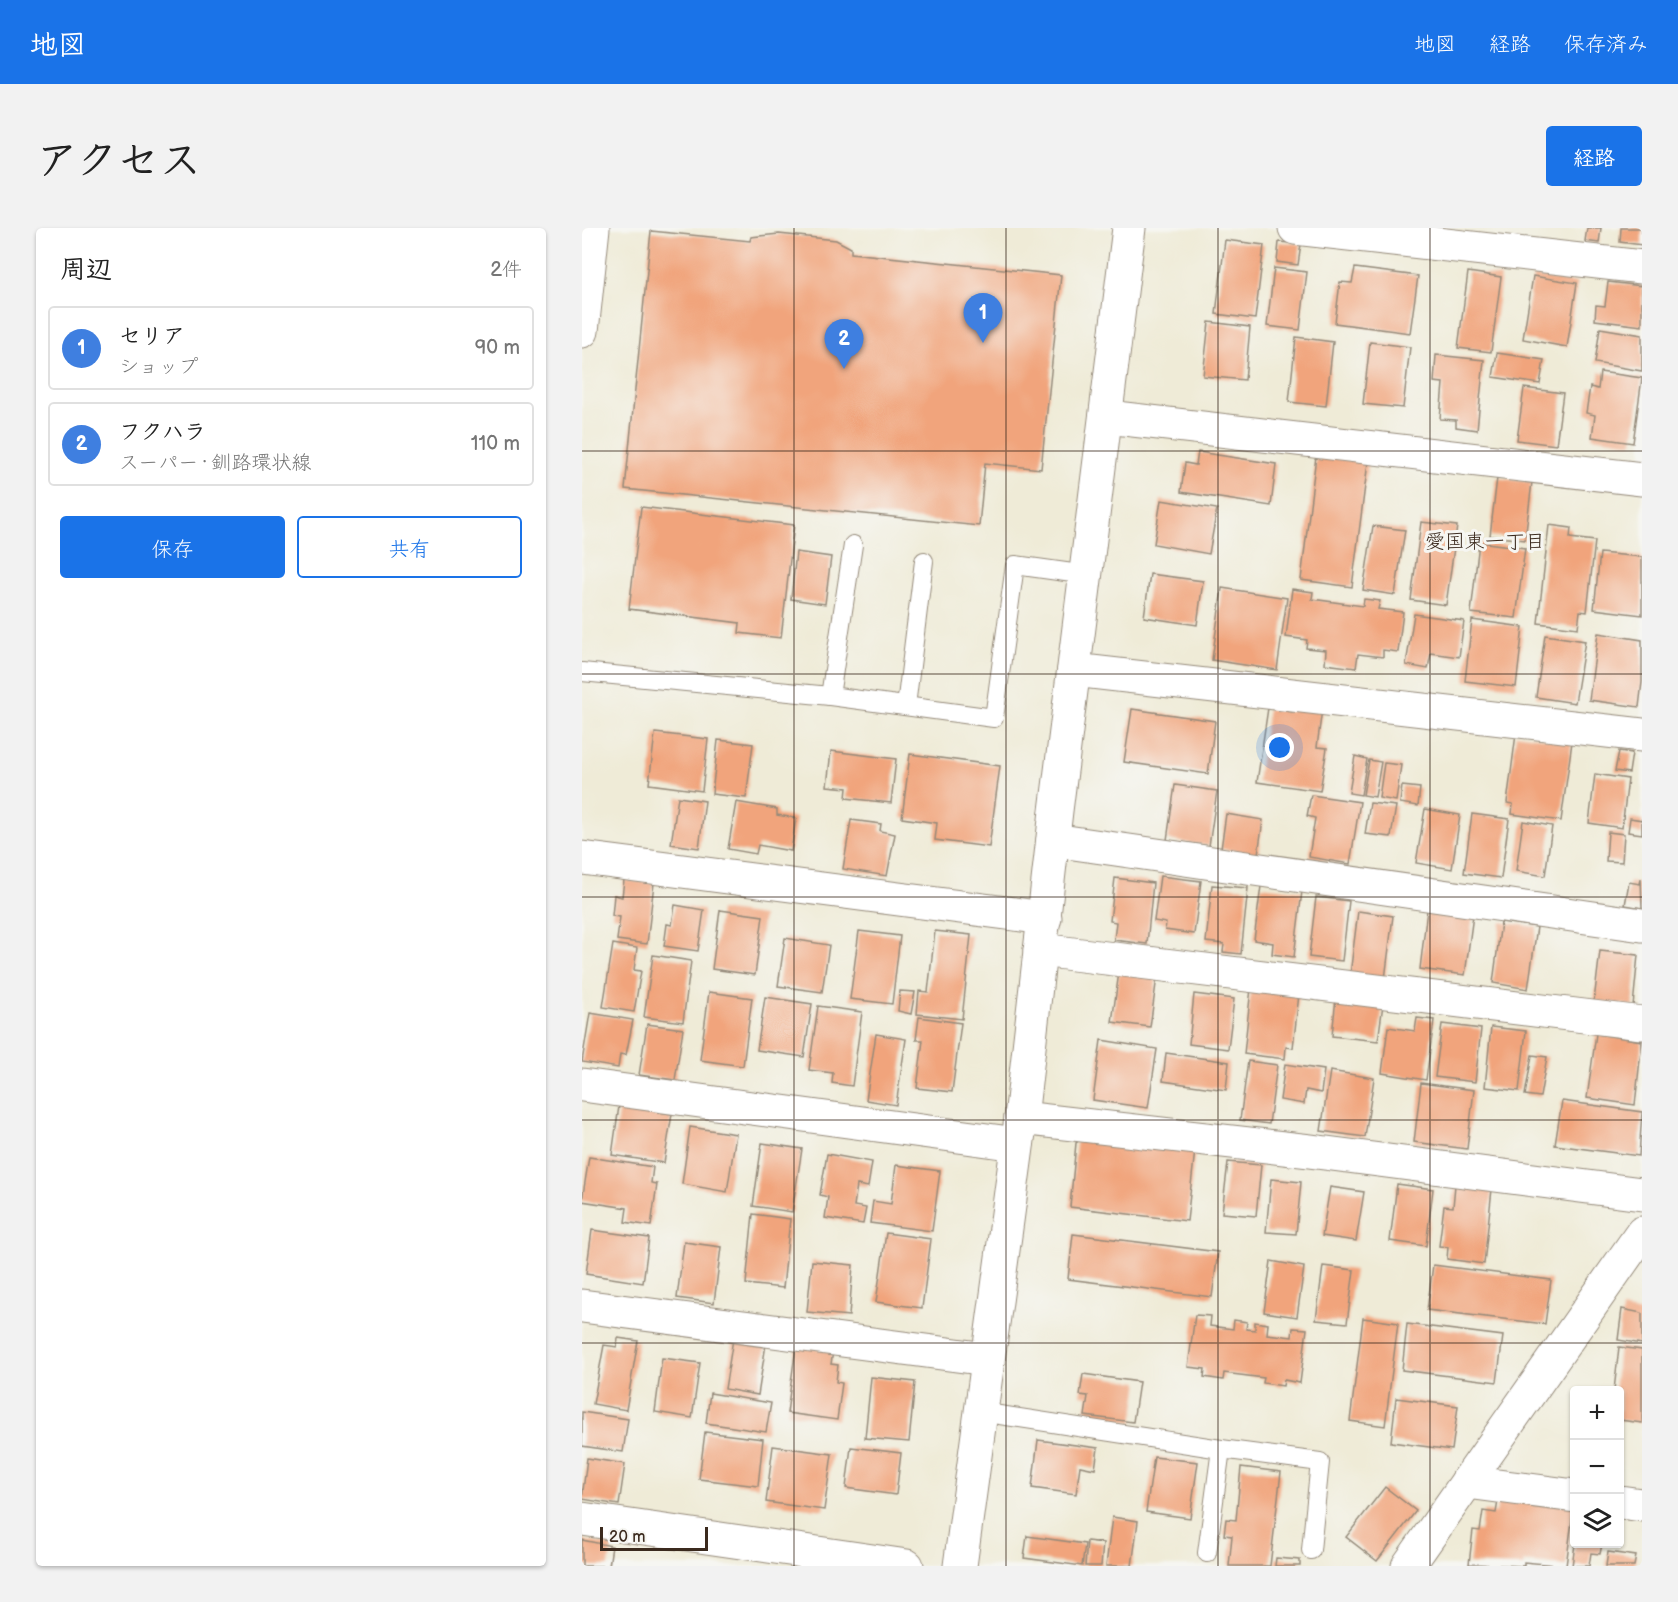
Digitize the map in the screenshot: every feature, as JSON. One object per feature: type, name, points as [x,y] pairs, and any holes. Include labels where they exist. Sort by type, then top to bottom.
[{"type":"street","points":[[960,1566],[1019,1131],[1129,228]]},
{"type":"street","points":[[1294,228],[1642,267]]},
{"type":"street","points":[[582,331],[589,239]]},
{"type":"street","points":[[1107,417],[1642,479]]},
{"type":"street","points":[[1074,670],[1642,735]]},
{"type":"street","points":[[1053,840],[1642,926]]},
{"type":"street","points":[[582,858],[1045,918]]},
{"type":"street","points":[[1040,950],[1642,1023]]},
{"type":"street","points":[[582,1085],[1019,1131],[1310,1151],[1642,1194]]},
{"type":"street","points":[[1408,1566],[1642,1233]]},
{"type":"street","points":[[582,1306],[987,1359]]},
{"type":"street","points":[[1467,1482],[1570,1495]]},
{"type":"street","points":[[1624,1503],[1642,1505]]},
{"type":"street","points":[[582,1519],[907,1566]]},
{"type":"lane","points":[[830,696],[853,545]]},
{"type":"lane","points":[[906,706],[924,561]]},
{"type":"lane","points":[[582,672],[830,696],[994,718],[1015,566],[1087,575]]},
{"type":"lane","points":[[980,1412],[1221,1449],[1320,1461],[1311,1550]]},
{"type":"lane","points":[[1207,1553],[1221,1449]]},
{"type":"building","points":[[1587,228],[1601,228],[1599,243],[1585,241]]},
{"type":"building","points":[[1621,228],[1642,228],[1642,245],[1620,242]]},
{"type":"building","points":[[651,231],[750,241],[751,237],[779,234],[836,240],[851,248],[851,253],[1061,275],[1041,469],[985,463],[979,526],[625,489]]},
{"type":"building","points":[[1225,240],[1264,245],[1255,319],[1216,314]]},
{"type":"building","points":[[1279,242],[1301,244],[1298,265],[1277,262]]},
{"type":"building","points":[[1274,268],[1307,272],[1300,330],[1267,326]]},
{"type":"building","points":[[1355,268],[1418,276],[1410,333],[1335,323],[1340,282],[1352,283]]},
{"type":"building","points":[[1468,272],[1501,277],[1491,352],[1458,348]]},
{"type":"building","points":[[1533,276],[1577,283],[1567,347],[1523,339]]},
{"type":"building","points":[[1608,282],[1642,286],[1642,326],[1595,320],[1596,305],[1605,306]]},
{"type":"building","points":[[1209,322],[1250,327],[1245,380],[1203,376]]},
{"type":"building","points":[[1600,328],[1642,335],[1642,371],[1595,363]]},
{"type":"building","points":[[1296,337],[1333,342],[1326,406],[1289,402]]},
{"type":"building","points":[[1370,342],[1410,347],[1403,408],[1363,404]]},
{"type":"building","points":[[1497,353],[1544,360],[1540,384],[1493,377]]},
{"type":"building","points":[[1436,355],[1484,360],[1477,430],[1456,427],[1456,420],[1440,419],[1443,383],[1434,382]]},
{"type":"building","points":[[1600,372],[1642,378],[1633,443],[1592,437],[1595,415],[1586,413],[1590,387],[1598,389]]},
{"type":"building","points":[[1524,388],[1563,393],[1556,445],[1517,440]]},
{"type":"building","points":[[1198,452],[1276,464],[1271,506],[1181,492],[1185,463],[1196,465]]},
{"type":"building","points":[[1316,456],[1368,462],[1352,587],[1301,580]]},
{"type":"building","points":[[1497,478],[1532,482],[1525,540],[1490,536]]},
{"type":"building","points":[[1161,500],[1217,509],[1209,554],[1154,544]]},
{"type":"building","points":[[641,507],[794,525],[781,638],[739,633],[740,623],[629,609]]},
{"type":"building","points":[[1421,522],[1457,526],[1446,605],[1411,600]]},
{"type":"building","points":[[1549,525],[1571,528],[1570,538],[1595,541],[1587,612],[1580,611],[1578,628],[1538,623]]},
{"type":"building","points":[[1373,526],[1405,530],[1395,595],[1363,590]]},
{"type":"building","points":[[1479,542],[1525,548],[1516,618],[1471,613]]},
{"type":"building","points":[[796,552],[831,557],[825,604],[791,599]]},
{"type":"building","points":[[1600,553],[1642,557],[1642,615],[1594,609]]},
{"type":"building","points":[[1150,574],[1203,581],[1197,625],[1144,617]]},
{"type":"building","points":[[1222,588],[1287,598],[1277,670],[1212,660]]},
{"type":"building","points":[[1292,589],[1313,592],[1312,599],[1363,606],[1364,599],[1380,601],[1378,609],[1403,612],[1398,652],[1383,650],[1383,657],[1358,654],[1356,668],[1325,664],[1326,650],[1306,648],[1307,640],[1286,637]]},
{"type":"building","points":[[1414,614],[1464,621],[1459,657],[1431,653],[1428,669],[1406,665]]},
{"type":"building","points":[[1472,620],[1523,627],[1516,687],[1465,681]]},
{"type":"building","points":[[1598,633],[1642,640],[1642,682],[1639,707],[1589,700]]},
{"type":"building","points":[[1545,635],[1585,641],[1575,703],[1536,697]]},
{"type":"building","points":[[1293,705],[1322,709],[1317,747],[1327,748],[1320,791],[1257,782],[1268,708],[1292,712]]},
{"type":"building","points":[[1132,709],[1215,721],[1208,774],[1124,762]]},
{"type":"building","points":[[655,733],[708,739],[702,791],[649,784]]},
{"type":"building","points":[[1516,734],[1572,742],[1561,821],[1512,814],[1513,804],[1507,803]]},
{"type":"building","points":[[718,740],[753,744],[746,798],[712,794]]},
{"type":"building","points":[[831,751],[896,759],[891,803],[846,798],[847,788],[827,786]]},
{"type":"building","points":[[1619,751],[1632,753],[1629,773],[1615,771]]},
{"type":"building","points":[[910,754],[1000,766],[989,847],[935,840],[937,823],[902,818]]},
{"type":"building","points":[[1355,756],[1367,759],[1361,795],[1349,793]]},
{"type":"building","points":[[1369,760],[1381,762],[1375,797],[1363,795]]},
{"type":"building","points":[[1384,763],[1401,765],[1396,801],[1379,798]]},
{"type":"building","points":[[1595,774],[1628,779],[1622,828],[1589,823]]},
{"type":"building","points":[[1175,785],[1217,791],[1209,846],[1167,840]]},
{"type":"building","points":[[1402,786],[1420,788],[1418,806],[1400,803]]},
{"type":"building","points":[[1311,795],[1360,802],[1350,864],[1309,857],[1315,818],[1307,816]]},
{"type":"building","points":[[678,797],[705,801],[699,848],[671,844]]},
{"type":"building","points":[[736,802],[777,809],[777,815],[796,818],[791,851],[758,845],[756,854],[728,849]]},
{"type":"building","points":[[1370,803],[1396,806],[1391,837],[1365,834]]},
{"type":"building","points":[[1425,809],[1460,815],[1452,869],[1416,863]]},
{"type":"building","points":[[1226,814],[1263,820],[1258,854],[1221,849]]},
{"type":"building","points":[[1472,814],[1509,819],[1501,878],[1464,873]]},
{"type":"building","points":[[1630,818],[1642,820],[1642,834],[1628,832]]},
{"type":"building","points":[[851,820],[881,824],[880,831],[895,834],[887,876],[843,869]]},
{"type":"building","points":[[1523,821],[1552,826],[1545,876],[1516,871]]},
{"type":"building","points":[[1608,832],[1624,834],[1622,862],[1606,861]]},
{"type":"building","points":[[1160,876],[1201,881],[1194,934],[1165,930],[1166,923],[1154,921]]},
{"type":"building","points":[[1115,878],[1153,883],[1147,944],[1114,940],[1116,922],[1110,921]]},
{"type":"building","points":[[1641,878],[1642,908],[1625,905],[1629,882],[1640,884]]},
{"type":"building","points":[[624,880],[654,883],[647,944],[617,940],[620,917],[612,916],[614,895],[622,897]]},
{"type":"building","points":[[1212,885],[1248,888],[1241,954],[1223,952],[1224,944],[1206,942]]},
{"type":"building","points":[[1261,886],[1302,891],[1294,957],[1272,954],[1273,943],[1254,940]]},
{"type":"building","points":[[1316,897],[1349,901],[1342,961],[1309,957]]},
{"type":"building","points":[[675,905],[704,910],[698,951],[664,946],[667,924],[672,925]]},
{"type":"building","points":[[720,910],[763,916],[755,975],[712,969]]},
{"type":"building","points":[[1427,910],[1473,915],[1465,975],[1420,969]]},
{"type":"building","points":[[1358,911],[1393,916],[1385,979],[1350,975]]},
{"type":"building","points":[[1501,922],[1537,927],[1528,989],[1493,983]]},
{"type":"building","points":[[859,931],[900,936],[892,1004],[850,999]]},
{"type":"building","points":[[935,931],[971,935],[962,1019],[917,1014],[919,991],[928,992]]},
{"type":"building","points":[[785,938],[829,945],[822,992],[778,986]]},
{"type":"building","points":[[613,944],[637,948],[634,970],[641,971],[634,1012],[603,1007]]},
{"type":"building","points":[[1600,951],[1638,955],[1633,1006],[1594,1001]]},
{"type":"building","points":[[653,955],[691,961],[683,1022],[644,1017]]},
{"type":"building","points":[[1119,972],[1157,977],[1150,1027],[1112,1022]]},
{"type":"building","points":[[1251,988],[1299,994],[1293,1048],[1286,1047],[1285,1059],[1244,1054]]},
{"type":"building","points":[[900,991],[915,992],[911,1014],[898,1011]]},
{"type":"building","points":[[709,992],[752,998],[743,1066],[700,1060]]},
{"type":"building","points":[[1194,994],[1234,999],[1228,1049],[1189,1044]]},
{"type":"building","points":[[765,997],[812,1004],[804,1057],[757,1050]]},
{"type":"building","points":[[1336,998],[1383,1004],[1378,1041],[1332,1036]]},
{"type":"building","points":[[818,1006],[862,1012],[852,1086],[832,1083],[833,1073],[809,1070]]},
{"type":"building","points":[[590,1013],[633,1020],[626,1055],[620,1054],[618,1068],[582,1062]]},
{"type":"building","points":[[919,1017],[961,1023],[952,1092],[917,1088],[923,1040],[916,1040]]},
{"type":"building","points":[[1417,1018],[1434,1020],[1426,1080],[1382,1073],[1388,1027],[1415,1031]]},
{"type":"building","points":[[647,1024],[683,1029],[675,1080],[639,1075]]},
{"type":"building","points":[[1442,1024],[1481,1029],[1475,1082],[1435,1077]]},
{"type":"building","points":[[1491,1027],[1526,1031],[1519,1091],[1485,1087]]},
{"type":"building","points":[[876,1034],[906,1039],[896,1105],[866,1100]]},
{"type":"building","points":[[1596,1034],[1642,1041],[1635,1105],[1587,1098]]},
{"type":"building","points":[[1101,1040],[1157,1049],[1148,1108],[1093,1100]]},
{"type":"building","points":[[1166,1053],[1229,1062],[1226,1090],[1163,1081]]},
{"type":"building","points":[[1532,1055],[1547,1057],[1540,1097],[1525,1095]]},
{"type":"building","points":[[1248,1061],[1277,1065],[1269,1124],[1240,1120]]},
{"type":"building","points":[[1285,1064],[1324,1070],[1321,1093],[1306,1090],[1304,1104],[1280,1100]]},
{"type":"building","points":[[1330,1071],[1374,1078],[1365,1137],[1321,1131]]},
{"type":"building","points":[[1421,1083],[1474,1090],[1467,1149],[1414,1142]]},
{"type":"building","points":[[1562,1101],[1642,1112],[1639,1156],[1555,1145]]},
{"type":"building","points":[[619,1106],[672,1114],[664,1163],[612,1155]]},
{"type":"building","points":[[690,1127],[736,1134],[727,1192],[682,1184]]},
{"type":"building","points":[[1087,1135],[1195,1150],[1187,1221],[1070,1207],[1076,1143]]},
{"type":"building","points":[[762,1143],[802,1149],[792,1212],[753,1206]]},
{"type":"building","points":[[827,1154],[872,1162],[868,1187],[857,1185],[854,1206],[866,1208],[863,1224],[825,1218],[828,1197],[820,1195]]},
{"type":"building","points":[[589,1157],[653,1167],[651,1183],[657,1184],[651,1226],[625,1222],[627,1208],[582,1201]]},
{"type":"building","points":[[1228,1162],[1261,1165],[1256,1216],[1222,1213]]},
{"type":"building","points":[[896,1165],[940,1171],[932,1231],[870,1223],[873,1201],[891,1204]]},
{"type":"building","points":[[1271,1179],[1301,1182],[1296,1234],[1266,1232]]},
{"type":"building","points":[[1397,1184],[1433,1189],[1426,1246],[1390,1241]]},
{"type":"building","points":[[1455,1185],[1492,1189],[1484,1264],[1447,1259],[1448,1247],[1439,1246],[1444,1206],[1453,1207]]},
{"type":"building","points":[[1330,1187],[1364,1192],[1356,1241],[1322,1236]]},
{"type":"building","points":[[753,1214],[790,1219],[783,1288],[746,1284]]},
{"type":"building","points":[[592,1230],[649,1238],[643,1283],[586,1274]]},
{"type":"building","points":[[886,1233],[931,1239],[922,1308],[876,1302]]},
{"type":"building","points":[[1073,1234],[1218,1252],[1212,1297],[1068,1279]]},
{"type":"building","points":[[684,1242],[721,1247],[714,1303],[677,1298]]},
{"type":"building","points":[[812,1261],[853,1265],[849,1316],[807,1312]]},
{"type":"building","points":[[1271,1261],[1304,1267],[1297,1317],[1264,1312]]},
{"type":"building","points":[[1433,1265],[1551,1280],[1545,1324],[1427,1310]]},
{"type":"building","points":[[1323,1266],[1354,1270],[1347,1323],[1316,1320]]},
{"type":"building","points":[[1622,1309],[1642,1313],[1642,1344],[1618,1340]]},
{"type":"building","points":[[1195,1315],[1211,1316],[1210,1326],[1233,1329],[1234,1320],[1247,1322],[1246,1329],[1255,1330],[1255,1322],[1268,1324],[1267,1334],[1292,1337],[1293,1328],[1307,1329],[1300,1383],[1284,1380],[1283,1386],[1263,1383],[1264,1378],[1224,1373],[1223,1380],[1204,1377],[1205,1369],[1188,1367]]},
{"type":"building","points":[[1363,1318],[1398,1323],[1385,1426],[1350,1421]]},
{"type":"building","points":[[1407,1324],[1503,1336],[1497,1382],[1402,1370]]},
{"type":"building","points":[[618,1338],[638,1341],[626,1410],[593,1404],[604,1345],[617,1347]]},
{"type":"building","points":[[733,1339],[766,1344],[758,1395],[725,1389]]},
{"type":"building","points":[[796,1346],[833,1351],[831,1364],[838,1365],[836,1382],[842,1383],[837,1420],[787,1413]]},
{"type":"building","points":[[1619,1347],[1642,1350],[1642,1423],[1624,1421],[1624,1386],[1614,1386]]},
{"type":"building","points":[[662,1358],[700,1363],[692,1418],[655,1412]]},
{"type":"building","points":[[1083,1374],[1139,1382],[1133,1422],[1085,1416],[1088,1396],[1080,1395]]},
{"type":"building","points":[[871,1377],[915,1382],[909,1442],[865,1438]]},
{"type":"building","points":[[710,1393],[771,1403],[766,1432],[706,1423]]},
{"type":"building","points":[[1396,1398],[1458,1406],[1452,1450],[1391,1442]]},
{"type":"building","points":[[582,1412],[628,1419],[623,1452],[582,1446]]},
{"type":"building","points":[[705,1432],[763,1439],[758,1486],[699,1479]]},
{"type":"building","points":[[1038,1440],[1098,1448],[1095,1469],[1080,1466],[1076,1494],[1032,1488]]},
{"type":"building","points":[[773,1446],[832,1454],[824,1510],[766,1502]]},
{"type":"building","points":[[851,1447],[901,1453],[896,1495],[846,1488]]},
{"type":"building","points":[[1154,1457],[1198,1462],[1190,1518],[1146,1512]]},
{"type":"building","points":[[587,1458],[625,1464],[619,1505],[582,1499]]},
{"type":"building","points":[[1241,1467],[1281,1472],[1270,1566],[1229,1566],[1232,1536],[1224,1535],[1226,1519],[1236,1520]]},
{"type":"building","points":[[1385,1487],[1416,1511],[1377,1561],[1346,1537]]},
{"type":"building","points":[[1499,1495],[1570,1504],[1570,1536],[1566,1566],[1524,1562],[1524,1566],[1469,1564],[1473,1530],[1480,1531],[1483,1511],[1496,1513]]},
{"type":"building","points":[[1112,1517],[1138,1521],[1132,1566],[1106,1566]]},
{"type":"building","points":[[1027,1536],[1085,1544],[1082,1566],[1024,1558]]},
{"type":"building","points":[[582,1540],[612,1546],[609,1566],[582,1566]]},
{"type":"building","points":[[1087,1541],[1103,1543],[1101,1566],[1085,1566]]},
{"type":"building","points":[[1574,1548],[1601,1548],[1600,1554],[1591,1553],[1589,1566],[1572,1566]]},
{"type":"building","points":[[1608,1552],[1636,1556],[1634,1566],[1606,1566]]},
{"type":"building","points":[[1276,1558],[1300,1560],[1300,1566],[1275,1566]]},
{"type":"place","name":"セリア","points":[[983,343]]},
{"type":"place","name":"フクハラ","points":[[844,369]]},
{"type":"district","name":"愛国東一丁目","points":[[1485,541]]}]
